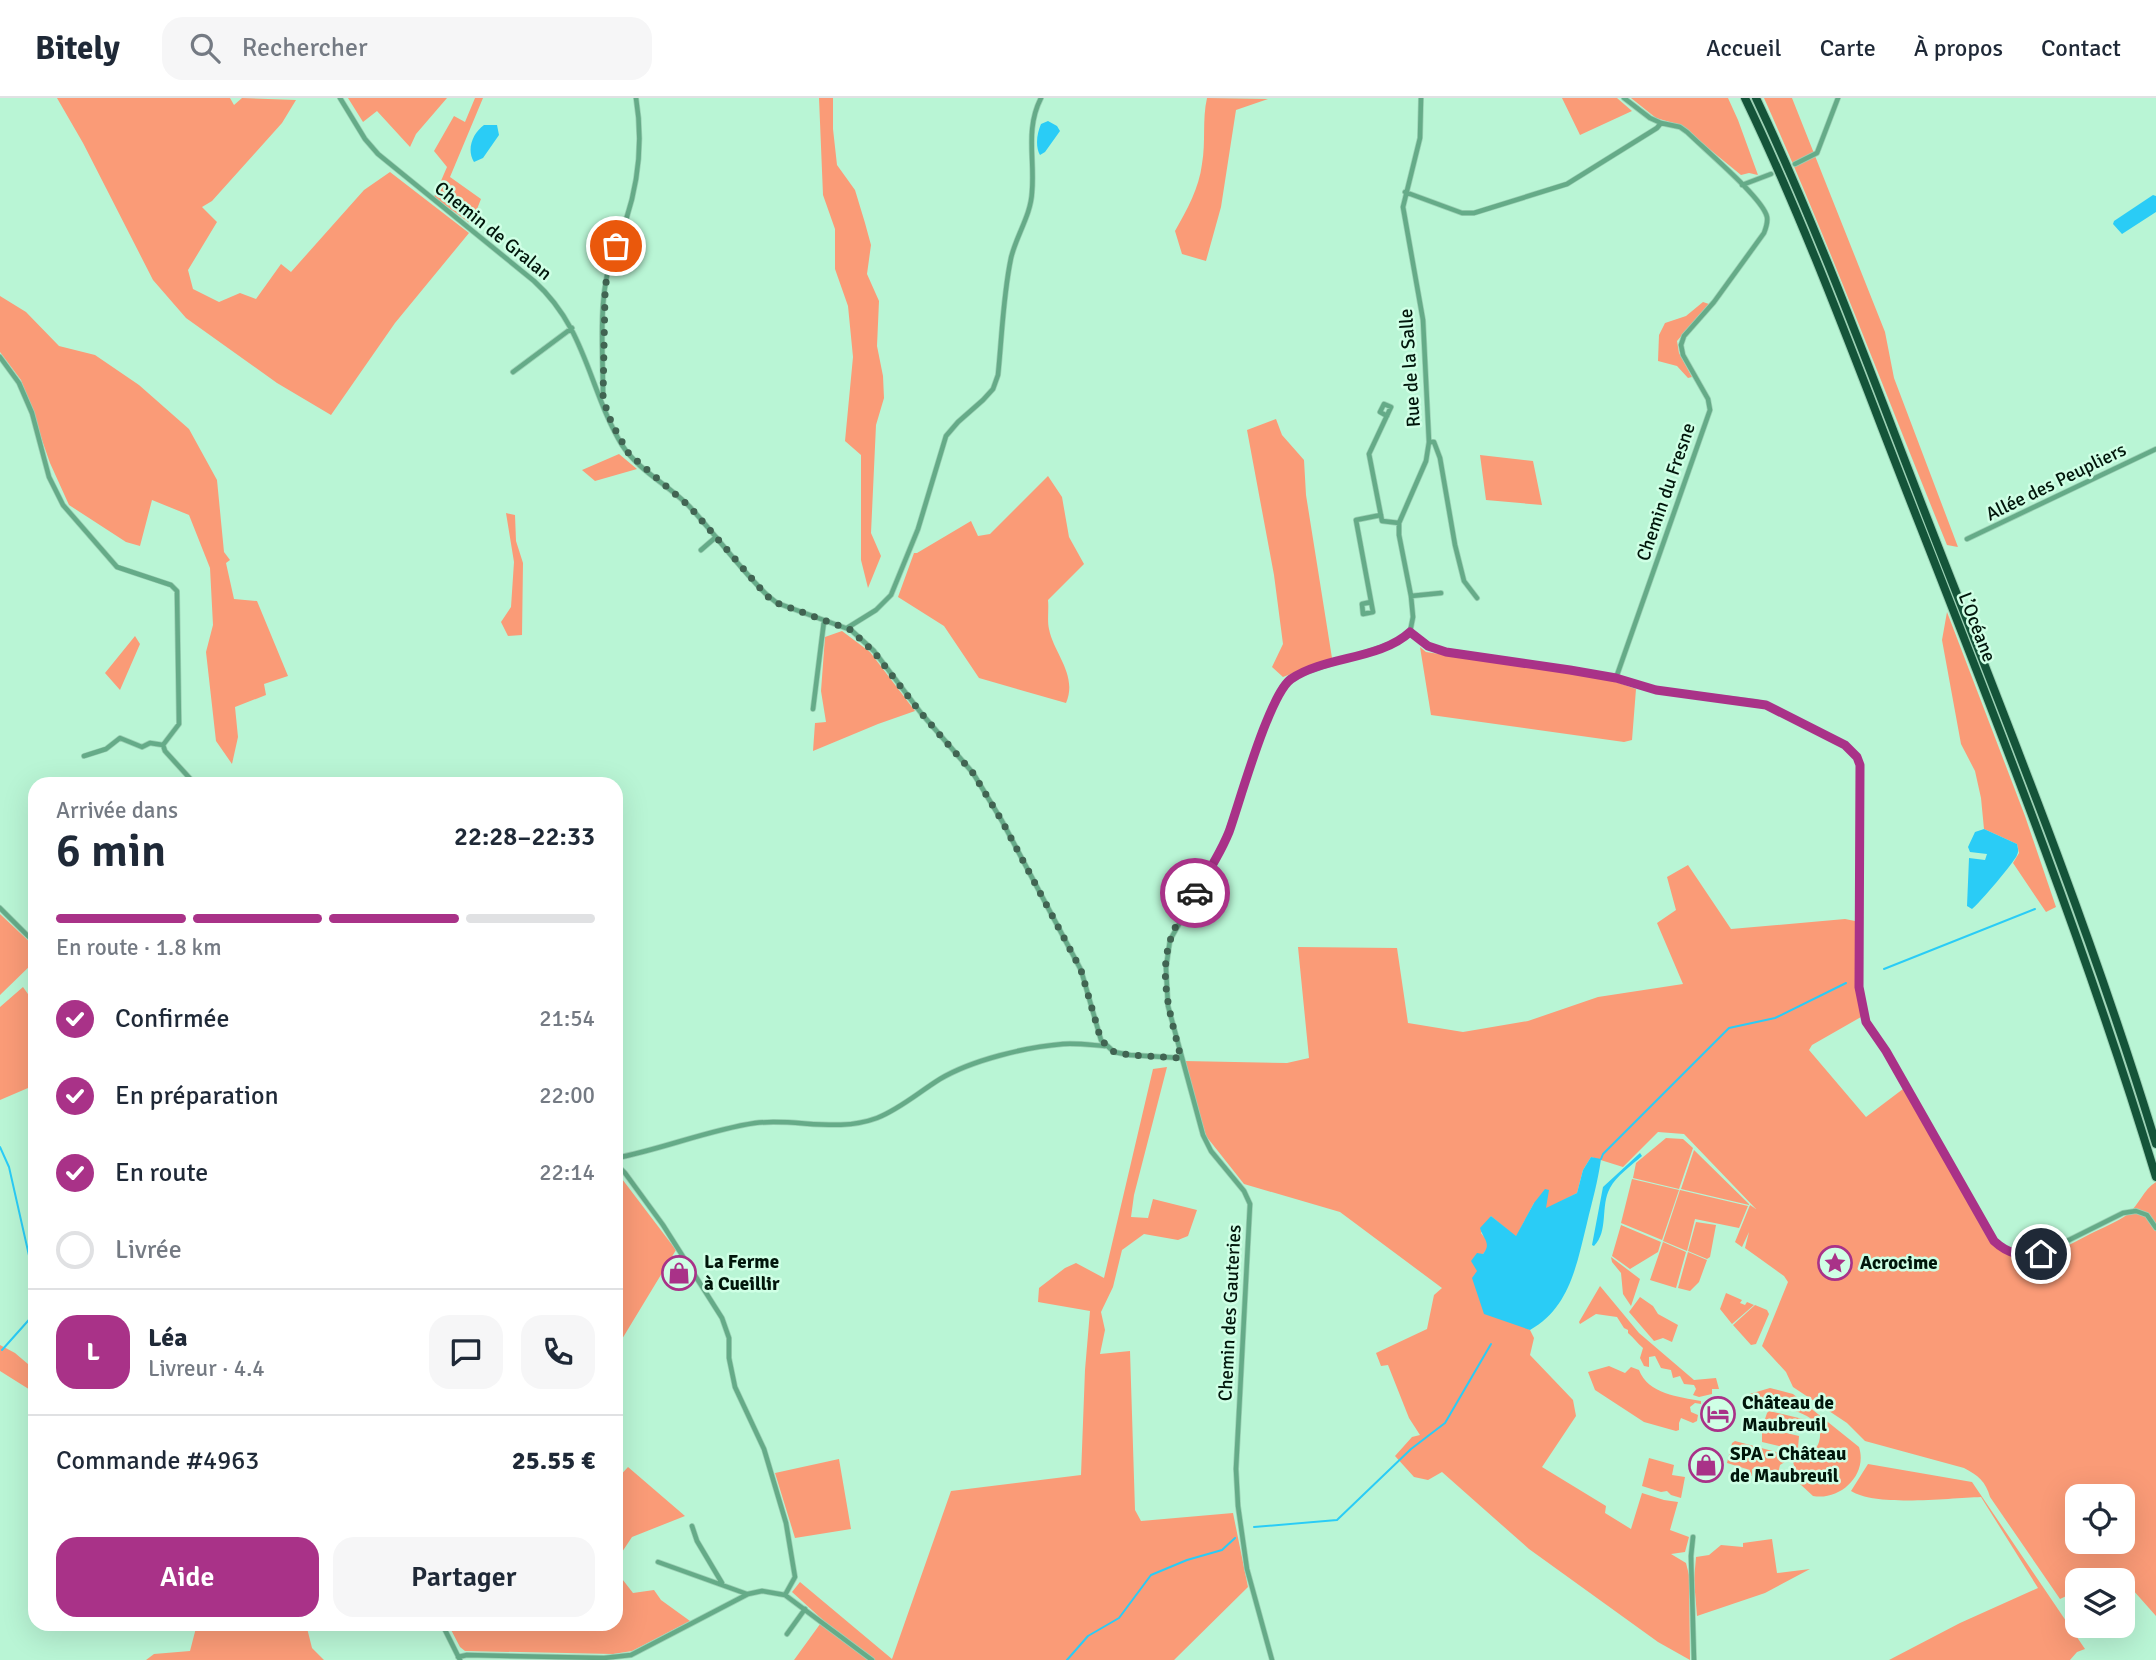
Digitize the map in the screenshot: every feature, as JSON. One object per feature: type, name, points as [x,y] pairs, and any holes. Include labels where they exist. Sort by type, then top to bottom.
[{"type":"highway","name":"L’Océane","points":[[1745,98],[1816,262],[2012,761],[2100,1004],[2156,1177]]},
{"type":"highway","name":"L’Océane","points":[[1756,98],[1828,267],[2011,731],[2087,939],[2156,1144]]},
{"type":"street","name":"Chemin de Gralan","points":[[340,98],[365,139],[378,154],[534,281],[557,304],[572,328],[621,442],[629,454],[668,486],[767,596],[777,603],[847,628],[874,652],[921,713],[973,773],[1002,821],[1081,970],[1096,1029],[1106,1046]]},
{"type":"street","points":[[603,399],[607,272],[626,223],[636,184],[640,148],[636,98]]},
{"type":"street","points":[[847,628],[876,610],[891,595],[918,529],[946,436],[993,389],[998,375],[1011,258],[1018,233],[1030,207],[1031,120],[1041,98]]},
{"type":"street","name":"Rue de la Salle","points":[[1399,523],[1426,461],[1429,442],[1423,320],[1403,214],[1405,192],[1417,157],[1420,138],[1421,98]]},
{"type":"street","name":"Chemin du Fresne","points":[[1616,678],[1710,410],[1709,399],[1683,355],[1681,345],[1684,336],[1714,302],[1767,225],[1764,210],[1687,132],[1680,127],[1650,118],[1624,98]]},
{"type":"street","points":[[1795,164],[1818,153],[1838,98]]},
{"type":"street","points":[[1405,192],[1462,213],[1474,213],[1567,184],[1657,128],[1661,122]]},
{"type":"street","points":[[1742,185],[1771,174]]},
{"type":"street","points":[[513,372],[572,328]]},
{"type":"street","points":[[0,357],[19,383],[32,413],[49,477],[64,505],[117,567],[171,585],[177,591],[179,724],[163,745]]},
{"type":"street","points":[[1387,416],[1369,454],[1382,521],[1399,523],[1411,596],[1413,617],[1410,632],[1428,646],[1446,652],[1616,678],[1656,690],[1766,705],[1845,745],[1857,757],[1860,765],[1859,987],[1866,1022],[1886,1051],[1994,1241],[2008,1252],[2022,1255],[2041,1254],[2130,1211],[2147,1215],[2156,1228]]},
{"type":"street","points":[[1429,442],[1434,442],[1440,458],[1464,581],[1477,598]]},
{"type":"street","name":"Allée des Peupliers","points":[[1967,540],[2156,449]]},
{"type":"street","points":[[1371,602],[1356,520],[1381,515]]},
{"type":"street","points":[[701,550],[716,537]]},
{"type":"street","points":[[1411,596],[1441,593]]},
{"type":"street","points":[[813,709],[824,621]]},
{"type":"street","name":"Chemin des Gauteries","points":[[1272,1660],[1247,1569],[1236,1469],[1250,1204],[1244,1191],[1218,1162],[1203,1135],[1181,1058],[1166,988],[1167,952],[1170,940],[1222,848],[1276,696],[1290,680],[1301,674],[1396,642],[1410,632]]},
{"type":"street","points":[[84,757],[106,748],[120,738],[142,747],[150,743],[163,745]]},
{"type":"street","points":[[163,745],[165,751],[189,777]]},
{"type":"street","points":[[0,908],[28,936]]},
{"type":"street","points":[[623,1156],[753,1124],[786,1121],[841,1125],[877,1118],[903,1105],[949,1074],[988,1060],[1032,1049],[1063,1044],[1106,1046],[1114,1052],[1130,1055],[1181,1058]]},
{"type":"street","points":[[623,1171],[663,1225],[722,1318],[727,1331],[735,1387],[764,1449],[786,1523],[795,1577],[785,1595]]},
{"type":"street","points":[[692,1526],[697,1541],[723,1583]]},
{"type":"street","points":[[1693,1537],[1691,1556],[1694,1660]]},
{"type":"street","points":[[658,1562],[748,1594]]},
{"type":"street","points":[[731,1603],[732,1589]]},
{"type":"street","points":[[446,1631],[459,1658],[467,1655],[604,1658],[631,1655],[748,1594],[762,1591],[785,1595],[872,1660]]},
{"type":"street","points":[[787,1634],[805,1609]]},
{"type":"shaded area","points":[[57,98],[230,98],[234,105],[242,98],[296,100],[282,123],[212,201],[202,207],[217,222],[188,270],[193,289],[219,302],[240,293],[256,299],[281,264],[291,272],[364,190],[390,172],[469,233],[395,323],[331,415],[277,383],[186,318],[153,280]]},
{"type":"shaded area","points":[[348,98],[447,98],[416,134],[410,147],[377,111],[363,122]]},
{"type":"shaded area","points":[[475,98],[483,98],[450,177],[481,199],[471,224],[434,197],[447,167],[434,151],[454,116],[465,122]]},
{"type":"shaded area","points":[[819,98],[833,98],[837,165],[855,190],[871,245],[867,274],[879,301],[877,346],[884,398],[876,425],[871,533],[881,556],[868,588],[861,560],[861,455],[845,441],[853,357],[848,306],[835,269],[835,229],[823,195]]},
{"type":"shaded area","points":[[1207,98],[1268,99],[1236,110],[1221,207],[1206,261],[1182,254],[1175,231],[1198,182],[1203,156]]},
{"type":"shaded area","points":[[1562,98],[1617,98],[1632,111],[1580,135]]},
{"type":"shaded area","points":[[1631,98],[1728,98],[1758,175],[1741,175],[1680,125],[1656,118]]},
{"type":"shaded area","points":[[1764,98],[1792,98],[1885,332],[1894,378],[1958,547],[1947,545],[1835,265]]},
{"type":"shaded area","points":[[0,296],[26,312],[59,346],[95,355],[139,385],[189,429],[217,480],[224,552],[230,560],[226,563],[234,599],[257,601],[288,676],[264,684],[266,695],[235,707],[238,737],[232,764],[216,741],[206,652],[213,625],[210,568],[189,515],[152,500],[140,546],[126,542],[69,505],[50,463],[21,380],[0,352]]},
{"type":"shaded area","points":[[1703,302],[1709,304],[1677,341],[1679,353],[1692,377],[1688,378],[1677,366],[1658,361],[1659,335],[1665,323],[1686,316]]},
{"type":"shaded area","points":[[1276,419],[1282,435],[1304,460],[1306,495],[1332,658],[1283,677],[1272,667],[1283,644],[1274,575],[1247,430]]},
{"type":"shaded area","points":[[619,454],[637,469],[595,481],[582,470]]},
{"type":"shaded area","points":[[1480,455],[1533,461],[1542,505],[1486,500]]},
{"type":"shaded area","points":[[1048,476],[1062,497],[1069,537],[1084,564],[1048,600],[1049,629],[1069,683],[1066,703],[979,678],[944,626],[898,597],[914,553],[971,521],[978,536],[990,534]]},
{"type":"shaded area","points":[[506,513],[515,515],[516,541],[523,563],[522,635],[508,636],[501,622],[511,607],[514,562]]},
{"type":"shaded area","points":[[1947,612],[2025,816],[2056,907],[2046,912],[2013,863],[2019,853],[2017,844],[1984,829],[1975,771],[1961,744],[1942,640]]},
{"type":"shaded area","points":[[842,631],[870,652],[915,711],[813,751],[815,723],[826,722],[821,691],[825,637]]},
{"type":"shaded area","points":[[135,636],[140,644],[120,690],[105,673]]},
{"type":"shaded area","points":[[1420,647],[1426,652],[1607,679],[1636,689],[1632,740],[1624,742],[1431,715]]},
{"type":"shaded area","points":[[1688,865],[1731,929],[1845,919],[1855,921],[1856,988],[1861,1017],[1812,1045],[1809,1050],[1866,1117],[1903,1089],[1995,1247],[2021,1257],[2054,1252],[2128,1214],[2156,1182],[2156,1616],[2135,1592],[2135,1568],[2065,1568],[2065,1597],[2060,1599],[1977,1476],[1964,1468],[1865,1441],[1847,1423],[1793,1387],[1786,1372],[1762,1346],[1788,1282],[1784,1276],[1745,1248],[1749,1232],[1742,1247],[1735,1242],[1750,1205],[1756,1209],[1684,1134],[1658,1132],[1623,1167],[1591,1157],[1583,1170],[1577,1193],[1546,1209],[1534,1203],[1516,1237],[1491,1216],[1481,1233],[1488,1242],[1483,1254],[1516,1323],[1530,1330],[1534,1338],[1530,1355],[1573,1400],[1576,1416],[1542,1467],[1606,1506],[1605,1513],[1631,1529],[1642,1493],[1678,1502],[1670,1530],[1689,1537],[1685,1552],[1671,1554],[1686,1563],[1689,1575],[1690,1660],[1658,1642],[1529,1549],[1442,1472],[1428,1480],[1414,1477],[1395,1456],[1412,1437],[1420,1435],[1409,1418],[1388,1365],[1381,1366],[1376,1353],[1427,1329],[1434,1295],[1442,1288],[1340,1212],[1244,1184],[1206,1136],[1184,1061],[1287,1063],[1309,1058],[1298,947],[1397,948],[1408,1023],[1463,1032],[1528,1021],[1598,997],[1683,984],[1657,923],[1676,910],[1667,877]]},
{"type":"shaded area","points":[[0,914],[28,940],[28,968],[0,995]]},
{"type":"shaded area","points":[[23,987],[28,994],[28,1088],[0,1100],[0,1007]]},
{"type":"shaded area","points":[[1167,1067],[1134,1195],[1131,1217],[1148,1218],[1153,1199],[1197,1210],[1188,1236],[1178,1240],[1144,1234],[1122,1250],[1113,1287],[1101,1312],[1105,1330],[1100,1354],[1130,1351],[1135,1510],[1141,1521],[1233,1513],[1248,1587],[1174,1660],[794,1660],[823,1620],[792,1592],[800,1582],[892,1659],[951,1491],[1081,1475],[1090,1311],[1038,1302],[1039,1288],[1076,1263],[1104,1278],[1153,1069]]},
{"type":"shaded area","points":[[1666,1138],[1683,1139],[1693,1148],[1679,1189],[1633,1178],[1636,1163]]},
{"type":"shaded area","points":[[1694,1150],[1749,1204],[1749,1205],[1681,1189]]},
{"type":"shaded area","points":[[1632,1179],[1679,1190],[1662,1240],[1621,1223]]},
{"type":"shaded area","points":[[623,1180],[676,1250],[623,1337]]},
{"type":"shaded area","points":[[1680,1190],[1748,1206],[1739,1228],[1695,1219],[1687,1251],[1663,1241]]},
{"type":"shaded area","points":[[1696,1222],[1716,1225],[1710,1257],[1707,1259],[1688,1251]]},
{"type":"shaded area","points":[[1621,1225],[1661,1242],[1658,1252],[1630,1269],[1612,1256]]},
{"type":"shaded area","points":[[1663,1242],[1686,1252],[1676,1288],[1650,1280]]},
{"type":"shaded area","points":[[1688,1252],[1707,1260],[1699,1282],[1690,1291],[1678,1288]]},
{"type":"shaded area","points":[[1611,1257],[1640,1279],[1631,1306],[1623,1294],[1621,1273]]},
{"type":"shaded area","points":[[1600,1286],[1639,1333],[1694,1380],[1716,1378],[1719,1389],[1712,1389],[1712,1394],[1699,1397],[1693,1395],[1696,1389],[1694,1385],[1684,1384],[1680,1376],[1673,1378],[1671,1370],[1661,1368],[1655,1356],[1649,1357],[1649,1367],[1644,1366],[1640,1358],[1643,1348],[1617,1317],[1596,1314],[1580,1324]]},
{"type":"shaded area","points":[[1726,1293],[1742,1300],[1740,1303],[1754,1305],[1732,1324],[1720,1309]]},
{"type":"shaded area","points":[[1640,1297],[1653,1306],[1658,1314],[1678,1325],[1672,1342],[1663,1338],[1654,1341],[1629,1312]]},
{"type":"shaded area","points":[[1755,1305],[1767,1310],[1769,1314],[1756,1344],[1751,1345],[1733,1325]]},
{"type":"shaded area","points":[[0,1345],[28,1364],[28,1389],[0,1371]]},
{"type":"shaded area","points":[[1609,1366],[1625,1373],[1631,1367],[1639,1370],[1649,1384],[1665,1393],[1701,1401],[1701,1404],[1695,1403],[1690,1407],[1691,1412],[1698,1415],[1697,1421],[1693,1423],[1681,1418],[1679,1430],[1676,1431],[1644,1422],[1595,1390],[1588,1372]]},
{"type":"shaded area","points":[[1770,1388],[1793,1394],[1859,1447],[1861,1457],[1856,1476],[1842,1490],[1813,1496],[1800,1484],[1792,1459],[1815,1449],[1820,1431],[1815,1422],[1806,1415],[1745,1399],[1746,1395]]},
{"type":"shaded area","points":[[1769,1411],[1803,1419],[1802,1431],[1800,1433],[1766,1425],[1764,1422]]},
{"type":"shaded area","points":[[1765,1428],[1799,1436],[1798,1448],[1795,1450],[1762,1442],[1762,1430]]},
{"type":"shaded area","points":[[1735,1441],[1787,1455],[1788,1460],[1780,1465],[1778,1473],[1765,1472],[1763,1467],[1752,1469],[1752,1476],[1749,1476],[1750,1470],[1727,1463],[1732,1443]]},
{"type":"shaded area","points":[[1649,1458],[1674,1465],[1672,1475],[1685,1477],[1681,1498],[1667,1491],[1661,1492],[1642,1486]]},
{"type":"shaded area","points":[[839,1459],[851,1529],[795,1538],[775,1473]]},
{"type":"shaded area","points":[[1868,1464],[1972,1482],[2065,1619],[2065,1638],[2078,1638],[2085,1649],[2077,1652],[2070,1660],[1889,1660],[1960,1623],[2038,1588],[1981,1497],[1895,1500],[1862,1496],[1851,1491]]},
{"type":"shaded area","points":[[628,1467],[685,1516],[632,1537],[623,1550],[623,1472]]},
{"type":"shaded area","points":[[1772,1539],[1777,1573],[1810,1569],[1765,1593],[1697,1616],[1694,1580],[1696,1557],[1709,1555],[1721,1545],[1743,1547],[1743,1543]]},
{"type":"shaded area","points":[[623,1580],[633,1593],[654,1590],[661,1600],[690,1621],[632,1651],[613,1654],[465,1651],[452,1631],[623,1631]]},
{"type":"shaded area","points":[[195,1631],[308,1631],[312,1648],[324,1660],[146,1660],[154,1654],[190,1651]]},
{"type":"water","points":[[1048,121],[1060,131],[1040,155],[1038,131],[1041,124]]},
{"type":"water","points":[[484,125],[497,125],[499,135],[483,158],[474,162],[472,142]]},
{"type":"water","points":[[2153,195],[2156,196],[2156,212],[2122,234],[2113,224],[2114,221]]},
{"type":"water","points":[[1984,829],[2017,844],[2018,852],[2004,873],[1972,909],[1967,906],[1969,858],[1985,860],[1987,854],[1970,852],[1968,847],[1975,832]]},
{"type":"water","points":[[1640,1153],[1642,1156],[1620,1175],[1610,1188],[1599,1240],[1592,1245],[1603,1187]]},
{"type":"water","points":[[1591,1157],[1601,1159],[1598,1175],[1575,1269],[1563,1297],[1544,1321],[1530,1330],[1484,1314],[1472,1278],[1477,1271],[1471,1261],[1477,1253],[1483,1254],[1487,1247],[1480,1228],[1491,1216],[1516,1236],[1545,1189],[1549,1190],[1546,1208],[1577,1193],[1583,1170]]},
{"type":"waterway","points":[[1884,969],[2035,909]]},
{"type":"waterway","points":[[1601,1159],[1729,1028],[1775,1018],[1846,983]]},
{"type":"waterway","points":[[0,1147],[9,1167],[28,1251]]},
{"type":"waterway","points":[[2,1350],[28,1321]]},
{"type":"waterway","points":[[1254,1527],[1337,1520],[1411,1449],[1445,1423],[1491,1344]]},
{"type":"waterway","points":[[1067,1660],[1088,1636],[1119,1618],[1151,1575],[1187,1560],[1222,1550],[1235,1538]]},
{"type":"way so far","points":[[616,246],[607,272],[605,295],[603,399],[621,442],[638,464],[668,486],[690,507],[767,596],[777,603],[851,630],[874,652],[921,713],[973,773],[1002,821],[1081,970],[1096,1029],[1101,1040],[1114,1052],[1181,1058],[1168,1006],[1167,952],[1174,930],[1195,893]]},
{"type":"place","name":"Acrocime","points":[[1835,1263]]},
{"type":"place","name":"La Ferme à Cueillir","points":[[679,1273]]},
{"type":"place","name":"Château de Maubreuil","points":[[1718,1414]]},
{"type":"place","name":"SPA - Château de Maubreuil","points":[[1706,1465]]},
{"type":"route","points":[[1195,893],[1222,848],[1276,696],[1282,687],[1301,674],[1396,642],[1410,632],[1428,646],[1446,652],[1616,678],[1656,690],[1766,705],[1845,745],[1857,757],[1860,765],[1859,987],[1866,1022],[1886,1051],[1994,1241],[2008,1252],[2022,1255],[2041,1254]]}]
